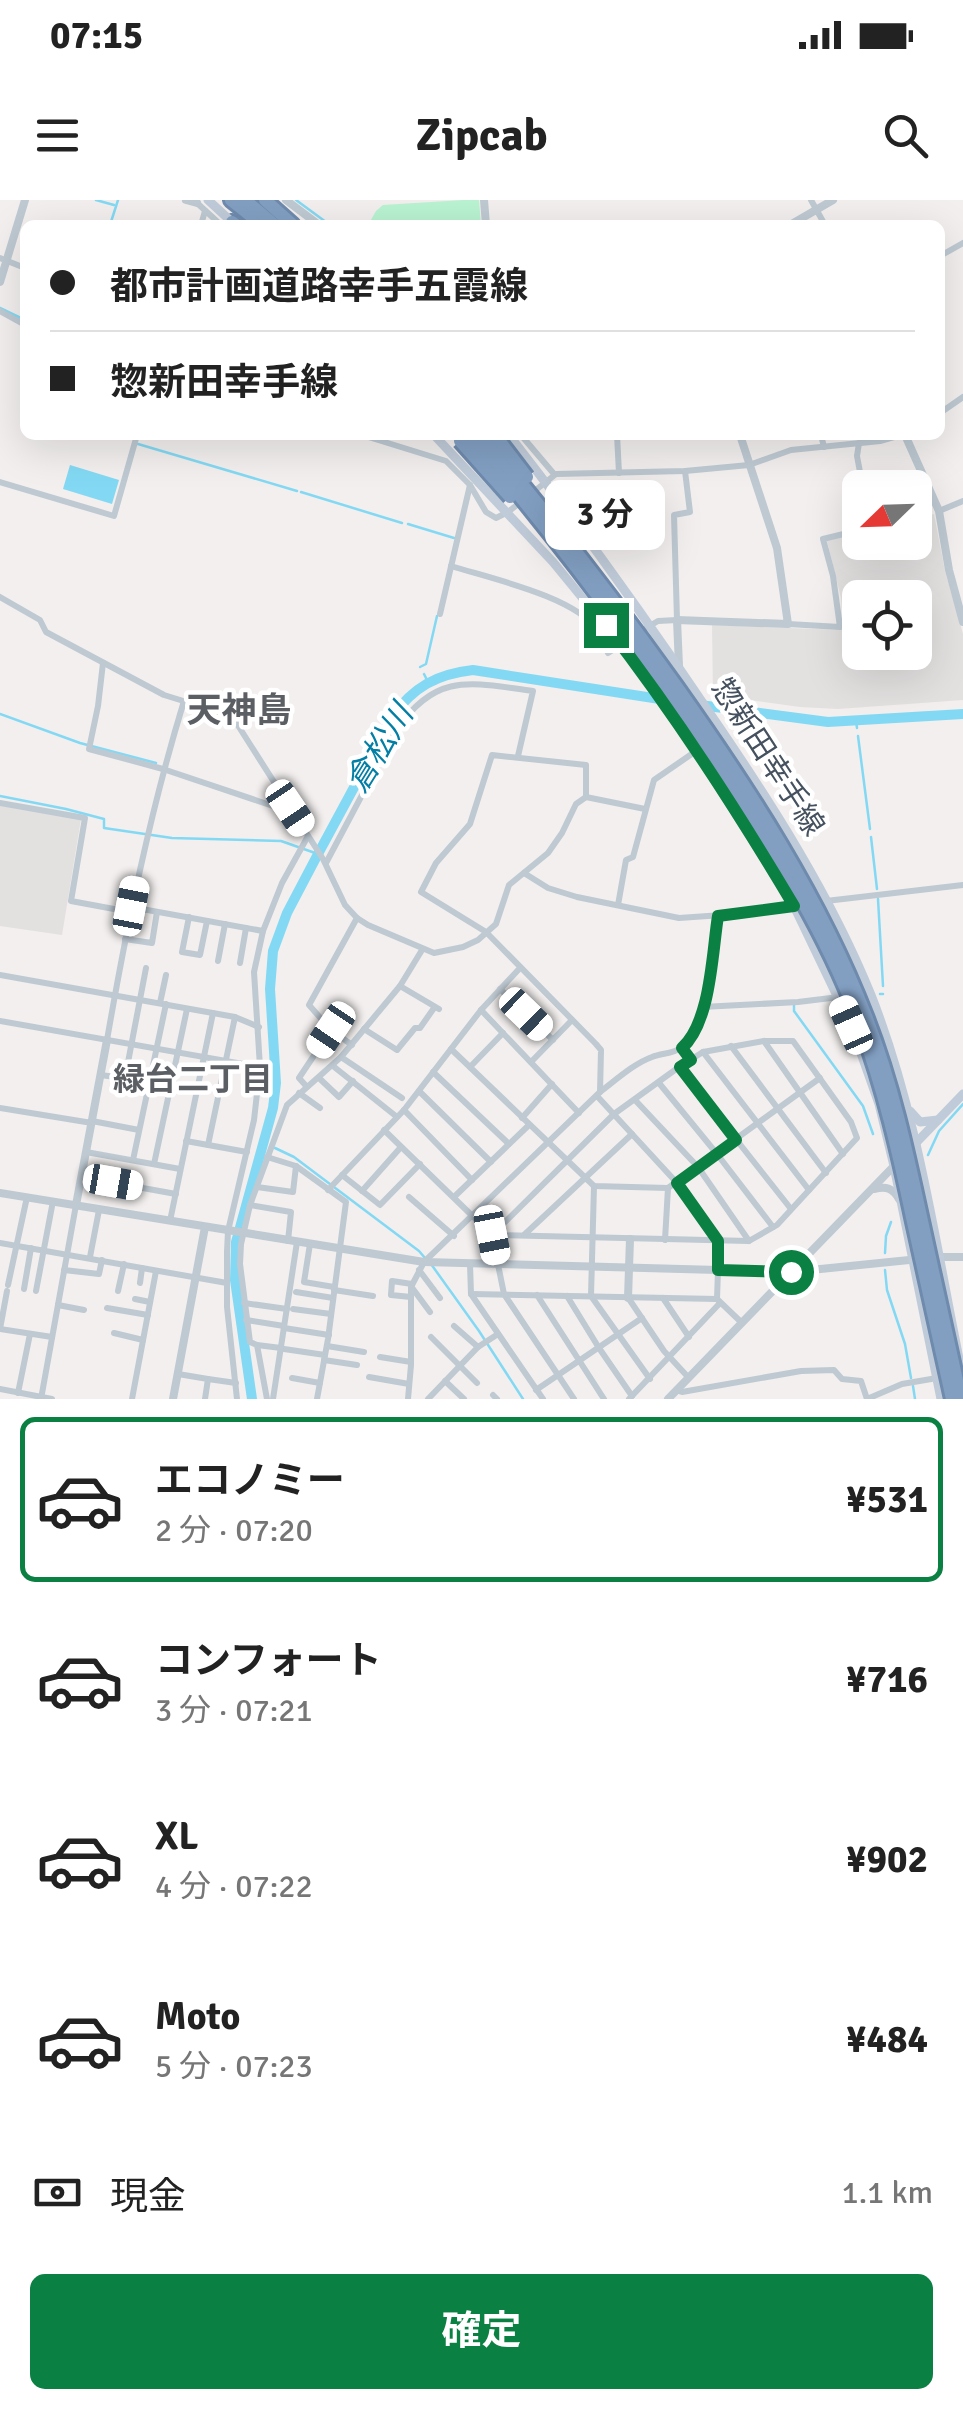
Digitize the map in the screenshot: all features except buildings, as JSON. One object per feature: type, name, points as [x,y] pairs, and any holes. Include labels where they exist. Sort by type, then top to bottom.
[{"type":"highway","points":[[231,200],[256,220]]},
{"type":"highway","points":[[245,200],[270,220]]},
{"type":"highway","points":[[266,200],[288,220]]},
{"type":"highway","points":[[464,440],[592,593],[615,609],[768,844],[813,922],[873,1060],[894,1134],[952,1399]]},
{"type":"highway","points":[[486,440],[546,512],[716,743],[774,832],[820,913],[867,1018],[898,1113],[961,1399]]},
{"type":"highway","points":[[499,440],[615,594],[615,609]]},
{"type":"main road","points":[[266,200],[295,220]]},
{"type":"main road","points":[[203,205],[225,220]]},
{"type":"main road","name":"惣新田幸手線","points":[[439,440],[573,584],[668,711],[754,839],[794,906],[839,996],[866,1062],[894,1166]]},
{"type":"main road","name":"惣新田幸手線","points":[[514,440],[550,478],[724,732],[826,901],[870,995],[906,1104],[963,1375]]},
{"type":"main road","points":[[902,1091],[895,1119],[902,1148],[894,1166],[941,1399]]},
{"type":"main road","points":[[894,1166],[963,1094]]},
{"type":"main road","points":[[906,1104],[918,1121],[938,1120]]},
{"type":"main road","points":[[930,1341],[928,1315],[933,1297],[928,1267],[938,1256]]},
{"type":"street","points":[[0,282],[3,259],[25,200]]},
{"type":"street","points":[[186,200],[203,205]]},
{"type":"street","points":[[286,200],[312,220]]},
{"type":"street","points":[[810,200],[822,220]]},
{"type":"street","points":[[799,220],[833,200]]},
{"type":"street","points":[[0,482],[114,516],[136,440]]},
{"type":"street","points":[[378,440],[446,461],[470,485],[489,516],[500,518],[550,478],[748,465],[791,450],[875,440]]},
{"type":"street","points":[[524,440],[550,478]]},
{"type":"street","points":[[617,440],[619,473]]},
{"type":"street","points":[[741,440],[777,548],[788,624]]},
{"type":"street","points":[[822,440],[824,447]]},
{"type":"street","points":[[905,440],[938,511],[962,618]]},
{"type":"street","points":[[858,443],[860,470]]},
{"type":"street","points":[[679,666],[674,515],[690,512],[685,471]]},
{"type":"street","points":[[440,614],[470,485]]},
{"type":"street","points":[[938,511],[963,501]]},
{"type":"street","points":[[451,566],[546,596],[584,616],[598,631],[608,653],[658,621],[840,627],[823,540],[842,535]]},
{"type":"street","points":[[0,597],[40,620],[46,632],[164,694],[232,716],[357,918],[434,954],[478,940],[496,924],[509,885],[548,853],[576,804],[586,797],[644,810]]},
{"type":"street","points":[[104,663],[89,748],[285,810],[290,808]]},
{"type":"street","points":[[324,862],[398,729],[409,712],[430,694],[465,683],[533,691],[518,756]]},
{"type":"street","points":[[41,1398],[131,909],[163,769],[184,700]]},
{"type":"street","points":[[618,905],[626,860],[633,857],[654,780],[724,732]]},
{"type":"street","points":[[567,1296],[630,1398],[719,1301],[718,1241],[677,1183],[598,1094],[601,1050],[486,932],[420,892],[443,853],[470,824],[492,755],[586,765],[586,797]]},
{"type":"street","points":[[0,802],[85,818],[71,900],[264,931]]},
{"type":"street","points":[[237,1399],[226,1283],[260,1067],[254,972],[282,882],[309,837]]},
{"type":"street","points":[[524,874],[548,888],[604,904],[679,918],[963,884]]},
{"type":"street","points":[[125,939],[152,943],[156,911]]},
{"type":"street","points":[[408,1399],[412,1286],[422,1266],[598,1094],[650,1057],[675,1052],[692,1037],[702,1008],[718,916]]},
{"type":"street","points":[[189,917],[182,952],[200,955],[208,921]]},
{"type":"street","points":[[352,1045],[331,1030],[309,1005],[357,918]]},
{"type":"street","points":[[218,962],[225,924]]},
{"type":"street","points":[[240,963],[246,928]]},
{"type":"street","points":[[358,1365],[325,1354],[250,1342],[236,1232],[250,1206],[287,1106],[352,1045],[400,986],[422,950]]},
{"type":"street","points":[[124,1078],[146,968]]},
{"type":"street","points":[[328,1190],[404,1110],[481,1010],[520,968]]},
{"type":"street","points":[[0,975],[235,1017],[259,1027]]},
{"type":"street","points":[[132,1160],[166,975]]},
{"type":"street","points":[[364,1029],[397,1050],[415,1028],[420,1028],[436,1008],[400,986]]},
{"type":"street","points":[[500,989],[552,1040]]},
{"type":"street","points":[[702,1008],[839,996]]},
{"type":"street","points":[[154,1164],[188,1008]]},
{"type":"street","points":[[481,1010],[579,1113]]},
{"type":"street","points":[[170,1221],[213,1013]]},
{"type":"street","points":[[208,1145],[235,1017]]},
{"type":"street","points":[[530,1062],[572,1020]]},
{"type":"street","points":[[0,1021],[260,1067]]},
{"type":"street","points":[[307,1087],[299,1078],[331,1030]]},
{"type":"street","points":[[470,1067],[502,1033]]},
{"type":"street","points":[[793,1041],[851,1122],[857,1138],[773,1228],[749,1241],[492,1235],[614,1114],[703,1052],[793,1041]]},
{"type":"street","points":[[764,1042],[843,1154]]},
{"type":"street","points":[[731,1046],[826,1173]]},
{"type":"street","points":[[682,1048],[691,1060]]},
{"type":"street","points":[[451,1049],[594,1186],[668,1188],[820,1078]]},
{"type":"street","points":[[703,1052],[809,1190]]},
{"type":"street","points":[[341,1057],[402,1098]]},
{"type":"street","points":[[333,1066],[397,1117]]},
{"type":"street","points":[[680,1067],[790,1209]]},
{"type":"street","points":[[433,1072],[509,1144]]},
{"type":"street","points":[[101,1075],[148,1082]]},
{"type":"street","points":[[318,1078],[339,1096],[352,1081]]},
{"type":"street","points":[[659,1082],[773,1228]]},
{"type":"street","points":[[522,1118],[552,1084]]},
{"type":"street","points":[[419,1091],[491,1162]]},
{"type":"street","points":[[300,1093],[320,1108]]},
{"type":"street","points":[[636,1100],[698,1167],[749,1241]]},
{"type":"street","points":[[0,1108],[139,1130]]},
{"type":"street","points":[[404,1110],[472,1180]]},
{"type":"street","points":[[454,1197],[529,1124]]},
{"type":"street","points":[[384,1130],[492,1235],[504,1294],[574,1399]]},
{"type":"street","points":[[523,1236],[632,1134]]},
{"type":"street","points":[[186,1141],[248,1152]]},
{"type":"street","points":[[362,1190],[402,1147]]},
{"type":"street","points":[[86,1152],[180,1168]]},
{"type":"street","points":[[267,1157],[296,1166],[346,1202],[316,1399]]},
{"type":"street","points":[[342,1175],[380,1205],[420,1164]]},
{"type":"street","points":[[256,1186],[292,1192],[296,1166]]},
{"type":"street","points":[[668,1399],[894,1166]]},
{"type":"street","points":[[82,1177],[176,1194]]},
{"type":"street","points":[[594,1186],[591,1296],[650,1379]]},
{"type":"street","points":[[665,1240],[668,1188]]},
{"type":"street","points":[[872,1189],[892,1190],[901,1204]]},
{"type":"street","points":[[0,1192],[422,1266],[498,1264],[791,1272],[938,1256],[963,1257]]},
{"type":"street","points":[[27,1197],[0,1328],[52,1337]]},
{"type":"street","points":[[409,1197],[454,1236]]},
{"type":"street","points":[[36,1290],[53,1201]]},
{"type":"street","points":[[250,1206],[291,1212],[290,1309],[270,1399]]},
{"type":"street","points":[[90,1257],[98,1210]]},
{"type":"street","points":[[173,1399],[204,1227]]},
{"type":"street","points":[[630,1239],[628,1298],[669,1358],[688,1378]]},
{"type":"street","points":[[0,1243],[226,1283]]},
{"type":"street","points":[[310,1244],[304,1282],[334,1292]]},
{"type":"street","points":[[24,1289],[32,1248]]},
{"type":"street","points":[[64,1270],[100,1274],[102,1260]]},
{"type":"street","points":[[118,1291],[124,1264]]},
{"type":"street","points":[[470,1264],[471,1294],[542,1399]]},
{"type":"street","points":[[422,1266],[440,1298]]},
{"type":"street","points":[[140,1283],[142,1268]]},
{"type":"street","points":[[132,1399],[156,1271]]},
{"type":"street","points":[[411,1298],[390,1295],[392,1280],[412,1286],[430,1312]]},
{"type":"street","points":[[296,1292],[373,1296]]},
{"type":"street","points":[[471,1294],[719,1301],[741,1322]]},
{"type":"street","points":[[537,1295],[604,1399]]},
{"type":"street","points":[[663,1298],[689,1338]]},
{"type":"street","points":[[135,1299],[150,1302]]},
{"type":"street","points":[[244,1303],[331,1314]]},
{"type":"street","points":[[58,1306],[84,1310]]},
{"type":"street","points":[[107,1308],[148,1315]]},
{"type":"street","points":[[536,1390],[642,1318]]},
{"type":"street","points":[[246,1320],[328,1334]]},
{"type":"street","points":[[454,1326],[478,1347]]},
{"type":"street","points":[[114,1333],[143,1340]]},
{"type":"street","points":[[18,1393],[30,1334]]},
{"type":"street","points":[[428,1399],[478,1347],[498,1334]]},
{"type":"street","points":[[430,1337],[477,1383]]},
{"type":"street","points":[[257,1345],[270,1399]]},
{"type":"street","points":[[325,1354],[364,1352]]},
{"type":"street","points":[[380,1357],[411,1362]]},
{"type":"street","points":[[676,1390],[801,1370],[834,1370],[842,1379],[862,1381],[867,1399],[912,1382],[963,1375]]},
{"type":"street","points":[[178,1374],[236,1384]]},
{"type":"street","points":[[368,1376],[408,1384]]},
{"type":"street","points":[[292,1378],[320,1383]]},
{"type":"street","points":[[205,1399],[208,1379]]},
{"type":"street","points":[[445,1381],[464,1399]]},
{"type":"street","points":[[0,1390],[52,1399]]},
{"type":"shaded area","points":[[934,514],[963,634],[963,700],[838,709],[713,695],[712,625],[842,630],[842,670],[932,670],[932,580],[842,580],[842,609],[827,541],[842,537],[842,560],[932,560]]},
{"type":"shaded area","points":[[0,805],[81,819],[62,935],[0,926]]},
{"type":"green space","points":[[479,200],[481,220],[371,220],[383,205]]},
{"type":"water","points":[[70,465],[119,480],[112,504],[63,489]]},
{"type":"waterway","points":[[96,200],[114,205]]},
{"type":"waterway","points":[[112,220],[118,200]]},
{"type":"waterway","points":[[296,200],[323,220]]},
{"type":"waterway","points":[[0,308],[20,318]]},
{"type":"waterway","points":[[138,444],[297,491]]},
{"type":"waterway","points":[[301,492],[402,523]]},
{"type":"waterway","points":[[408,524],[454,538]]},
{"type":"waterway","points":[[420,667],[426,664],[437,616]]},
{"type":"waterway","name":"倉松川","points":[[252,1399],[235,1280],[236,1242],[273,1108],[273,951],[287,913],[392,717],[427,684],[473,670],[679,702]]},
{"type":"waterway","points":[[424,674],[428,682]]},
{"type":"waterway","name":"倉松川","points":[[700,705],[828,722],[963,714]]},
{"type":"waterway","points":[[0,714],[80,743],[156,763]]},
{"type":"waterway","points":[[856,721],[857,728]]},
{"type":"waterway","points":[[858,736],[870,829]]},
{"type":"waterway","points":[[0,796],[104,819],[104,828],[172,838],[281,841],[318,854]]},
{"type":"waterway","points":[[871,837],[877,889]]},
{"type":"waterway","points":[[878,899],[883,986]]},
{"type":"waterway","points":[[794,1005],[794,1011],[863,1106],[873,1134]]},
{"type":"waterway","points":[[928,1155],[939,1131],[963,1104]]},
{"type":"waterway","points":[[275,1148],[294,1157],[425,1258]]},
{"type":"waterway","points":[[885,1253],[891,1222]]},
{"type":"waterway","points":[[431,1264],[523,1399]]},
{"type":"waterway","points":[[885,1270],[911,1378]]},
{"type":"waterway","points":[[913,1386],[915,1399]]},
{"type":"district","name":"天神島","points":[[239,710]]},
{"type":"district","name":"緑台二丁目","points":[[193,1079]]},
{"type":"route","points":[[606,625],[696,751],[794,906],[718,916],[705,997],[696,1029],[682,1048],[691,1060],[680,1067],[736,1140],[677,1183],[718,1241],[718,1270],[791,1272]]}]
